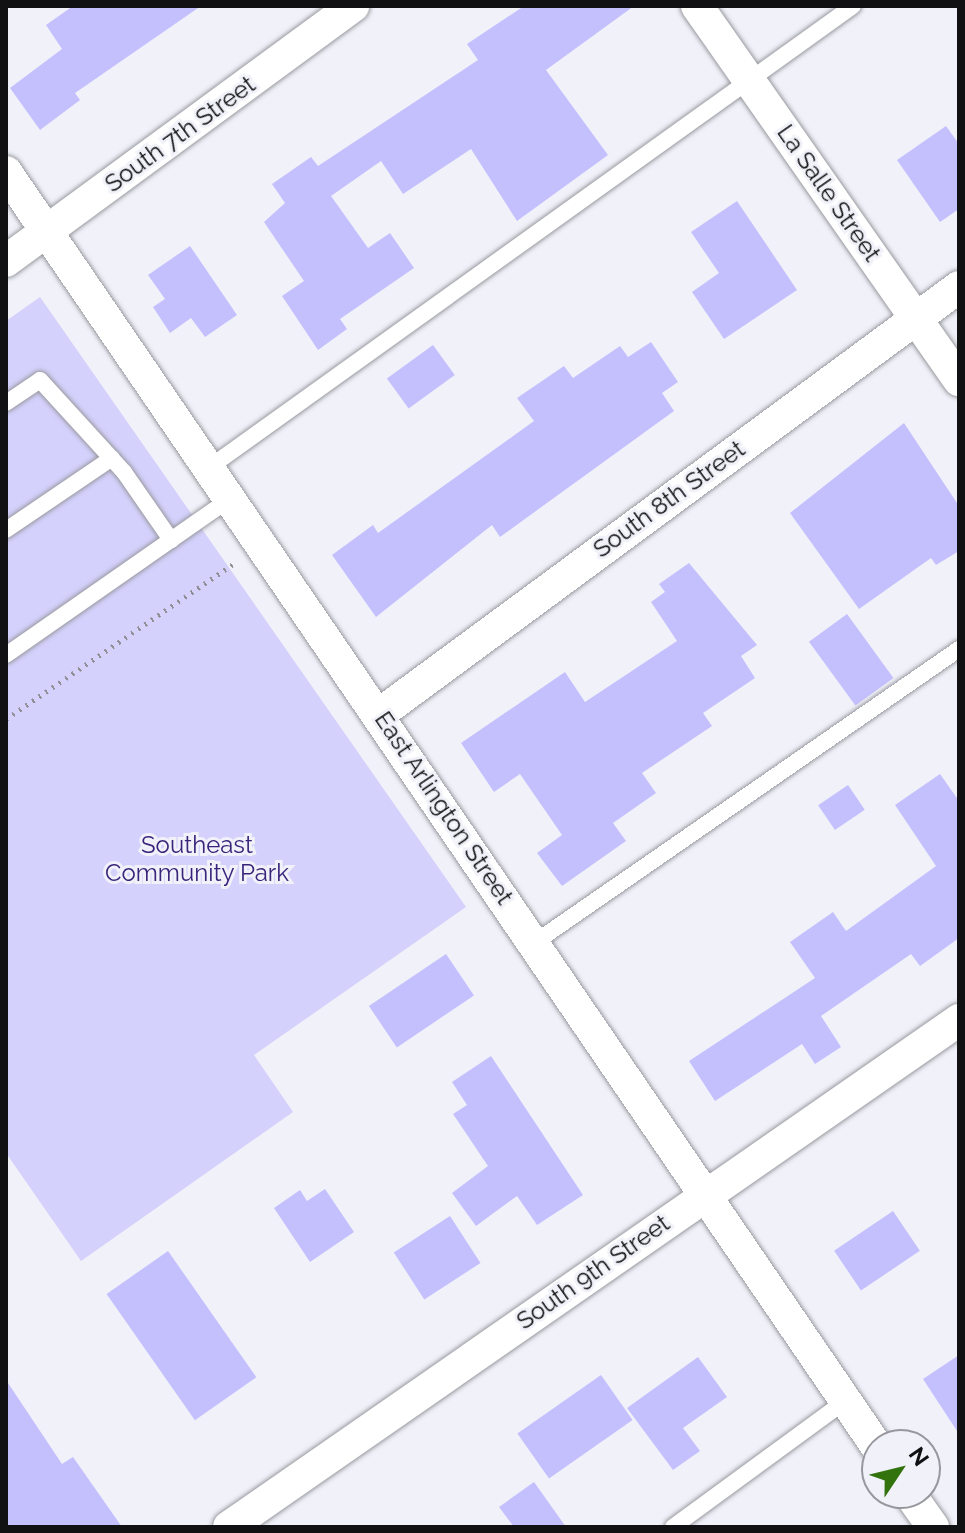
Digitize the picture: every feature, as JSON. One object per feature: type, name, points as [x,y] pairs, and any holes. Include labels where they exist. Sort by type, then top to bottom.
[{"type":"street","name":"South 7th Street","points":[[6,261],[353,6]]},
{"type":"street","name":"La Salle Street","points":[[697,6],[959,380]]},
{"type":"street","name":"East Arlington Street","points":[[6,172],[381,713],[702,1196],[864,1429]]},
{"type":"street","name":"South 8th Street","points":[[381,713],[959,287]]},
{"type":"street","name":"South 9th Street","points":[[229,1527],[959,1020]]},
{"type":"street","points":[[920,1509],[933,1527]]},
{"type":"lane","points":[[210,467],[853,6]]},
{"type":"lane","points":[[6,403],[40,380],[112,458],[171,540]]},
{"type":"lane","points":[[6,530],[112,458]]},
{"type":"lane","points":[[6,655],[231,498]]},
{"type":"lane","points":[[534,943],[959,649]]},
{"type":"lane","points":[[673,1527],[845,1401]]},
{"type":"path","points":[[6,719],[263,544]]},
{"type":"green space","name":"Southeast Community Park","points":[[40,297],[466,907],[254,1055],[293,1112],[81,1261],[6,1153],[6,321]]},
{"type":"building","points":[[73,6],[201,6],[75,93],[80,100],[40,130],[10,88],[62,49],[46,25]]},
{"type":"building","points":[[524,6],[634,6],[546,70],[608,155],[517,221],[471,149],[403,194],[381,161],[331,196],[368,248],[390,233],[414,268],[340,319],[347,329],[318,350],[282,296],[304,281],[264,222],[285,203],[272,184],[311,157],[318,166],[478,60],[467,44]]},
{"type":"building","points":[[946,126],[959,144],[959,209],[940,222],[897,160]]},
{"type":"building","points":[[737,201],[797,290],[724,339],[692,292],[719,273],[691,232]]},
{"type":"building","points":[[190,246],[237,315],[205,337],[191,318],[170,333],[153,307],[165,299],[148,275]]},
{"type":"building","points":[[651,342],[678,382],[662,393],[674,411],[500,537],[492,525],[376,617],[332,555],[373,525],[378,533],[534,421],[517,398],[564,366],[573,378],[620,346],[628,357]]},
{"type":"building","points":[[433,345],[455,375],[409,408],[387,379]]},
{"type":"building","points":[[904,423],[959,506],[959,551],[936,565],[931,558],[859,609],[790,513]]},
{"type":"building","points":[[689,563],[757,645],[741,656],[755,678],[703,713],[712,726],[642,773],[656,793],[613,823],[626,841],[562,886],[537,853],[562,835],[520,774],[494,792],[461,743],[565,672],[585,702],[677,641],[651,602],[665,592],[659,584]]},
{"type":"building","points":[[847,614],[893,678],[855,706],[809,642]]},
{"type":"building","points":[[940,774],[959,801],[959,938],[920,966],[911,954],[821,1016],[841,1047],[815,1064],[802,1044],[715,1101],[689,1061],[815,978],[790,942],[833,912],[846,931],[936,866],[895,805]]},
{"type":"building","points":[[848,785],[865,810],[835,830],[818,805]]},
{"type":"building","points":[[446,954],[474,995],[397,1047],[369,1006]]},
{"type":"building","points":[[491,1056],[583,1195],[537,1225],[517,1196],[476,1226],[452,1193],[488,1166],[453,1114],[467,1105],[452,1082]]},
{"type":"building","points":[[325,1189],[354,1232],[310,1262],[274,1208],[300,1190],[307,1201]]},
{"type":"building","points":[[893,1211],[920,1251],[861,1290],[834,1251]]},
{"type":"building","points":[[450,1216],[480,1263],[424,1299],[394,1252]]},
{"type":"building","points":[[168,1251],[256,1377],[195,1420],[107,1294]]},
{"type":"building","points":[[959,1355],[959,1434],[923,1379]]},
{"type":"building","points":[[698,1357],[727,1397],[683,1428],[700,1451],[673,1470],[627,1408]]},
{"type":"building","points":[[601,1375],[633,1420],[549,1479],[517,1434]]},
{"type":"building","points":[[6,1380],[62,1464],[73,1457],[122,1527],[6,1527]]},
{"type":"building","points":[[534,1482],[566,1527],[514,1527],[499,1507]]}]
